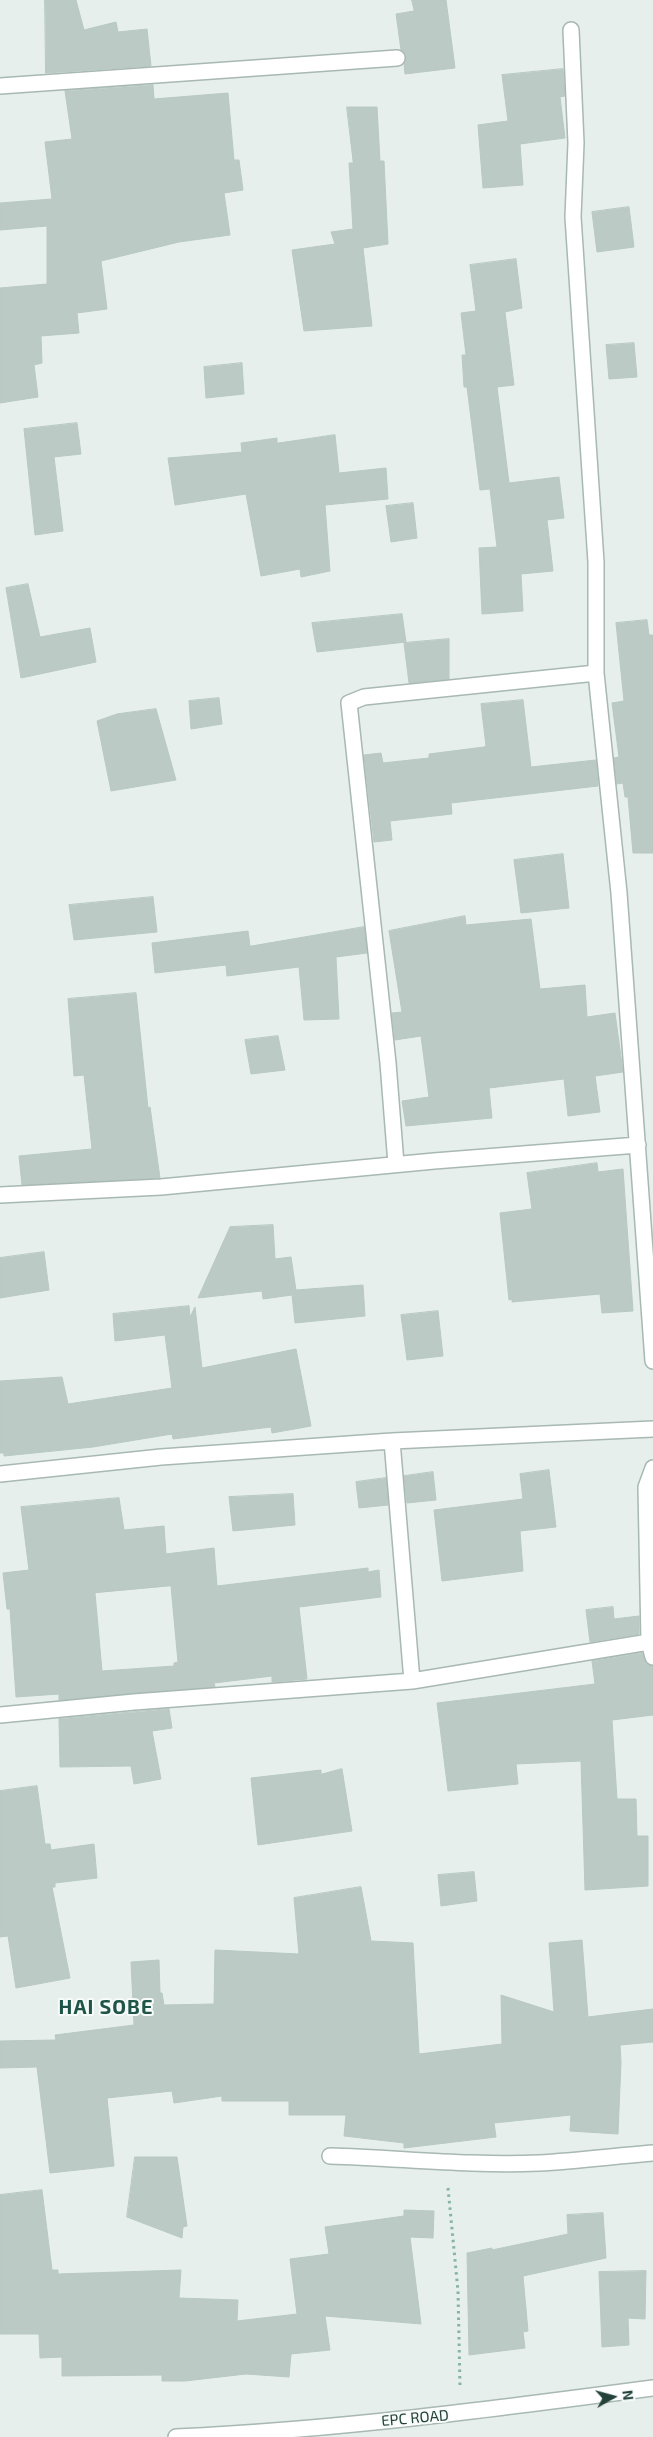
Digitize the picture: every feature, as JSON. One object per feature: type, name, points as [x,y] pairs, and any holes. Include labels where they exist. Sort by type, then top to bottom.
[{"type":"street","points":[[571,30],[576,143],[573,217],[596,562],[596,674],[619,893],[653,1361]]},
{"type":"street","points":[[0,86],[397,58]]},
{"type":"street","points":[[396,1164],[388,1063],[349,703],[364,697],[596,674]]},
{"type":"street","points":[[0,1195],[161,1187],[396,1164],[638,1145]]},
{"type":"street","points":[[0,1474],[162,1457],[392,1441],[653,1429]]},
{"type":"street","points":[[392,1441],[412,1681]]},
{"type":"street","points":[[653,1468],[646,1487],[649,1642],[653,1657]]},
{"type":"street","points":[[0,1715],[134,1702],[412,1681],[649,1642]]},
{"type":"street","points":[[330,2156],[406,2158],[446,2163],[539,2163],[653,2153]]},
{"type":"street","name":"EPC ROAD","points":[[176,2437],[239,2436],[461,2413],[653,2388]]},
{"type":"path","points":[[446,2163],[458,2291],[461,2413]]},
{"type":"building","points":[[45,0],[76,0],[84,30],[116,22],[118,32],[147,29],[151,66],[46,73]]},
{"type":"building","points":[[412,0],[446,0],[455,68],[405,74],[404,64],[406,57],[401,50],[396,14],[414,11]]},
{"type":"building","points":[[563,69],[565,96],[560,97],[565,138],[520,144],[523,185],[483,188],[478,125],[508,121],[502,75]]},
{"type":"building","points":[[153,85],[154,99],[228,93],[234,160],[239,160],[243,190],[224,193],[230,235],[179,242],[101,261],[107,309],[77,313],[79,333],[41,336],[42,363],[34,365],[38,397],[0,403],[0,288],[47,284],[47,226],[0,230],[0,203],[52,199],[45,142],[72,139],[65,91]]},
{"type":"building","points":[[347,107],[377,107],[380,161],[384,161],[388,244],[363,248],[372,326],[304,331],[292,250],[335,244],[331,232],[353,229],[349,163],[353,163]]},
{"type":"building","points":[[629,207],[634,247],[597,252],[592,212]]},
{"type":"building","points":[[516,259],[522,308],[505,312],[514,385],[497,387],[509,483],[559,477],[564,518],[547,520],[553,571],[521,574],[523,611],[482,614],[479,548],[497,547],[490,489],[480,490],[467,387],[464,387],[462,355],[466,355],[461,313],[476,311],[470,265]]},
{"type":"building","points":[[634,343],[637,377],[609,379],[606,345]]},
{"type":"building","points":[[242,363],[244,394],[206,398],[204,367]]},
{"type":"building","points":[[77,423],[81,454],[54,457],[63,531],[35,535],[24,429]]},
{"type":"building","points":[[335,435],[339,473],[386,468],[388,499],[325,505],[330,571],[301,577],[300,569],[261,576],[246,494],[175,505],[168,458],[242,452],[241,443],[277,438],[277,443]]},
{"type":"building","points":[[413,503],[417,538],[391,542],[386,506]]},
{"type":"building","points":[[28,584],[40,637],[90,628],[96,662],[21,678],[6,588]]},
{"type":"building","points":[[402,614],[406,642],[317,652],[312,623]]},
{"type":"building","points":[[647,620],[649,635],[653,635],[653,853],[633,853],[628,797],[625,797],[623,783],[617,784],[614,758],[619,757],[612,703],[624,701],[616,623]]},
{"type":"building","points":[[449,639],[449,679],[409,683],[404,643]]},
{"type":"building","points":[[219,698],[222,724],[191,729],[189,701]]},
{"type":"building","points":[[523,700],[531,767],[596,760],[598,786],[451,803],[452,814],[390,821],[392,840],[374,842],[364,755],[381,753],[383,763],[429,758],[429,754],[484,747],[486,746],[481,704]]},
{"type":"building","points":[[156,709],[176,780],[111,791],[97,721],[117,714]]},
{"type":"building","points":[[563,854],[569,908],[521,913],[514,860]]},
{"type":"building","points":[[153,897],[157,932],[74,940],[69,905]]},
{"type":"building","points":[[465,916],[466,925],[531,919],[540,989],[585,985],[587,1017],[615,1013],[623,1072],[595,1076],[600,1112],[568,1116],[564,1079],[489,1088],[492,1118],[406,1126],[402,1101],[429,1097],[421,1036],[395,1040],[392,1013],[402,1012],[389,931]]},
{"type":"building","points":[[364,927],[367,953],[336,957],[339,1019],[304,1020],[299,967],[227,976],[226,965],[155,973],[152,943],[248,931],[250,946]]},
{"type":"building","points":[[136,993],[148,1108],[150,1107],[160,1178],[22,1185],[19,1156],[92,1149],[84,1075],[74,1076],[68,999]]},
{"type":"building","points":[[278,1036],[285,1070],[251,1074],[245,1040]]},
{"type":"building","points":[[597,1163],[598,1172],[623,1169],[633,1311],[602,1313],[600,1294],[512,1302],[512,1299],[509,1300],[500,1213],[532,1209],[527,1173]]},
{"type":"building","points":[[273,1225],[275,1259],[291,1257],[296,1290],[363,1285],[365,1316],[295,1323],[292,1295],[263,1299],[262,1291],[198,1298],[230,1227]]},
{"type":"building","points":[[44,1252],[49,1290],[0,1298],[0,1258]]},
{"type":"building","points":[[189,1306],[190,1317],[195,1307],[202,1368],[296,1349],[311,1426],[272,1433],[271,1427],[173,1439],[172,1434],[93,1447],[4,1456],[4,1453],[0,1453],[0,1381],[62,1377],[68,1404],[172,1388],[165,1335],[115,1341],[113,1314]]},
{"type":"building","points":[[438,1311],[443,1356],[407,1360],[401,1315]]},
{"type":"building","points":[[549,1470],[556,1527],[520,1531],[523,1571],[442,1581],[434,1510],[523,1499],[520,1474]]},
{"type":"building","points":[[433,1472],[436,1500],[407,1503],[404,1476]]},
{"type":"building","points":[[386,1478],[388,1505],[359,1508],[356,1482]]},
{"type":"building","points":[[293,1494],[295,1525],[233,1531],[229,1497]]},
{"type":"building","points":[[119,1498],[124,1530],[164,1526],[166,1554],[214,1548],[217,1586],[368,1568],[368,1572],[379,1570],[381,1597],[299,1607],[307,1679],[272,1682],[272,1676],[214,1683],[215,1687],[59,1700],[59,1694],[16,1697],[10,1609],[7,1609],[3,1573],[29,1570],[21,1507]],"holes":[[[171,1586],[178,1662],[174,1663],[174,1666],[102,1671],[95,1593]]]},
{"type":"building","points":[[613,1607],[614,1619],[639,1616],[639,1634],[590,1642],[586,1610]]},
{"type":"building","points":[[642,1653],[646,1663],[653,1666],[653,1715],[612,1720],[617,1799],[636,1799],[637,1836],[648,1836],[648,1886],[585,1890],[581,1761],[516,1764],[518,1784],[448,1791],[437,1703],[595,1684],[592,1661]]},
{"type":"building","points":[[169,1709],[172,1728],[152,1731],[161,1779],[134,1784],[131,1766],[60,1767],[59,1719]]},
{"type":"building","points":[[342,1769],[352,1831],[258,1845],[251,1778],[321,1770],[321,1774]]},
{"type":"building","points":[[37,1786],[45,1844],[50,1844],[51,1850],[94,1844],[97,1878],[55,1883],[55,1887],[52,1887],[70,1978],[16,1988],[8,1936],[0,1937],[0,1791]]},
{"type":"building","points":[[474,1872],[477,1901],[441,1906],[438,1875]]},
{"type":"building","points":[[361,1887],[371,1941],[413,1943],[419,2054],[502,2044],[501,1995],[554,2012],[549,1943],[582,1940],[588,2017],[653,2009],[653,2042],[620,2045],[618,2134],[570,2131],[571,2115],[494,2123],[496,2137],[404,2148],[404,2143],[344,2136],[346,2115],[289,2115],[289,2101],[222,2101],[222,2096],[174,2103],[172,2091],[107,2098],[114,2166],[50,2173],[37,2067],[0,2068],[0,2041],[56,2040],[55,2035],[134,2025],[131,1962],[159,1960],[160,1993],[162,1993],[164,2005],[214,2004],[215,1950],[299,1954],[294,1898]]},
{"type":"building","points":[[135,2157],[177,2157],[187,2226],[183,2227],[182,2238],[127,2217]]},
{"type":"building","points":[[42,2190],[52,2270],[58,2270],[58,2274],[181,2270],[179,2298],[238,2300],[237,2321],[297,2314],[290,2259],[329,2254],[325,2227],[404,2216],[404,2210],[434,2211],[433,2238],[410,2237],[421,2324],[325,2316],[330,2350],[291,2354],[289,2377],[246,2374],[185,2381],[162,2381],[162,2375],[62,2376],[62,2357],[40,2358],[39,2334],[0,2334],[0,2195]]},
{"type":"building","points":[[603,2213],[606,2258],[523,2276],[528,2331],[523,2332],[525,2348],[469,2355],[467,2253],[492,2248],[492,2250],[568,2234],[567,2215]]},
{"type":"building","points":[[646,2271],[645,2319],[628,2318],[629,2345],[602,2347],[599,2272]]},
{"type":"district","name":"HAI SOBE","points":[[106,2007]]}]
